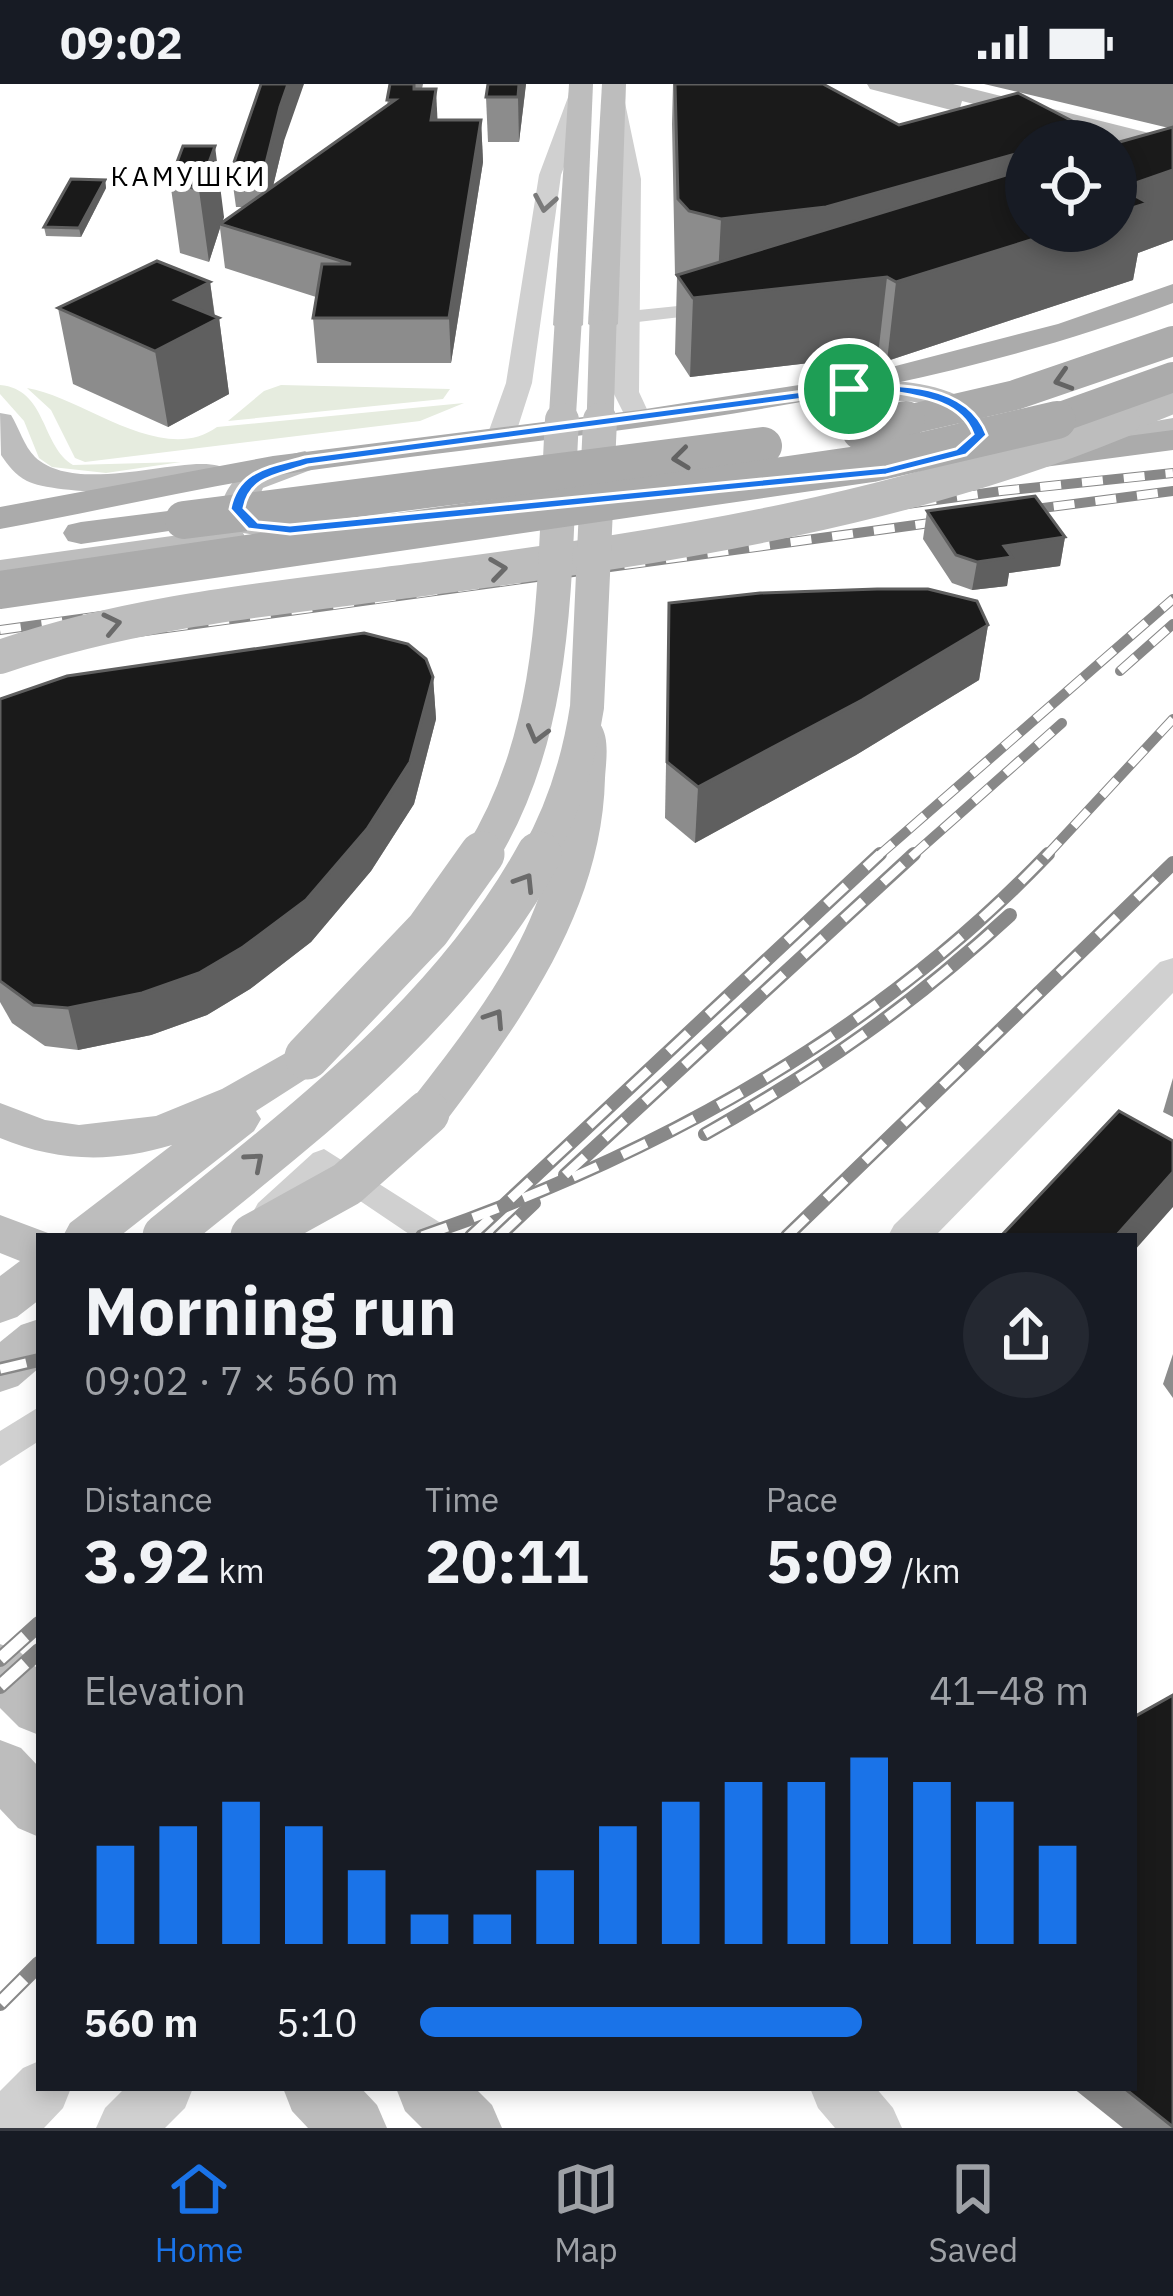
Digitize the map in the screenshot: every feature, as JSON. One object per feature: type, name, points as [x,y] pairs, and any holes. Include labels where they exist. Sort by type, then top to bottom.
[{"type":"main road","points":[[879,84],[1012,120]]},
{"type":"main road","points":[[924,84],[1164,159]]},
{"type":"main road","points":[[91,1233],[259,1101],[443,916],[478,867],[527,767],[542,719],[600,322],[577,178],[581,88]]},
{"type":"main road","points":[[260,1233],[340,1193],[383,1160],[427,1113],[501,1010],[561,897],[574,862],[584,809],[600,322],[613,90]]},
{"type":"main road","points":[[3,428],[27,467],[45,477],[76,483],[305,461],[849,389],[997,352],[1173,293]]},
{"type":"main road","points":[[0,543],[825,437],[1015,395],[1173,340]]},
{"type":"main road","points":[[0,591],[872,463],[1022,430],[1122,399],[1173,377]]},
{"type":"main road","points":[[849,389],[892,388],[938,396],[967,412],[979,425],[980,435],[961,452],[887,474]]},
{"type":"main road","points":[[0,658],[60,636],[130,620],[752,528],[969,474],[1173,400]]},
{"type":"main road","points":[[0,574],[290,530],[887,474],[1173,427]]},
{"type":"main road","points":[[0,491],[11,470],[3,428]]},
{"type":"main road","points":[[0,591],[511,519],[1173,440]]},
{"type":"main road","points":[[0,518],[305,461]]},
{"type":"main road","points":[[290,530],[254,526],[237,509],[237,499],[250,480],[305,461]]},
{"type":"main road","points":[[0,574],[511,519]]},
{"type":"main road","points":[[169,1233],[364,1066],[491,933],[551,834],[568,795],[587,714]]},
{"type":"main road","points":[[0,1120],[30,1133],[68,1140],[169,1130],[249,1097],[307,1057]]},
{"type":"main road","points":[[0,1233],[36,1249]]},
{"type":"main road","points":[[0,1303],[36,1275]]},
{"type":"main road","points":[[0,1371],[36,1341]]},
{"type":"main road","points":[[0,1670],[36,1705]]},
{"type":"main road","points":[[0,1768],[36,1805]]},
{"type":"main road","points":[[318,2091],[354,2128]]},
{"type":"main road","points":[[431,2091],[469,2128]]},
{"type":"street","points":[[501,436],[519,383],[532,269],[550,175],[581,88]]},
{"type":"street","points":[[613,90],[630,179],[600,322],[638,418]]},
{"type":"street","points":[[600,322],[744,304]]},
{"type":"street","points":[[912,1233],[1173,971]]},
{"type":"street","points":[[245,1233],[324,1162],[431,1233]]},
{"type":"street","points":[[0,1451],[36,1423]]},
{"type":"street","points":[[4,2128],[40,2091]]},
{"type":"shaded area","points":[[0,385],[27,397],[55,445],[73,465],[181,462],[106,473],[52,467],[39,458],[24,421],[0,394]]},
{"type":"shaded area","points":[[281,385],[450,389],[443,399],[228,421],[264,391]]},
{"type":"shaded area","points":[[27,388],[147,435],[172,439],[195,437],[217,427],[464,403],[420,421],[85,462],[75,458],[51,410]]},
{"type":"building","points":[[261,84],[288,84],[264,171],[231,171]]},
{"type":"building","points":[[390,84],[436,89],[431,120],[481,120],[449,318],[313,318],[322,264],[351,264],[220,224],[395,100],[387,100]]},
{"type":"building","points":[[488,84],[519,84],[518,97],[486,97]]},
{"type":"building","points":[[675,84],[823,84],[899,125],[1018,93],[1070,120],[1005,120],[1005,157],[826,207],[721,219],[689,211],[678,199]]},
{"type":"building","points":[[1173,127],[1173,170],[1137,182],[1137,137]]},
{"type":"building","points":[[183,146],[215,146],[199,190],[170,181]]},
{"type":"building","points":[[1005,175],[1005,248],[896,282],[887,277],[693,298],[677,275]]},
{"type":"building","points":[[71,179],[105,180],[79,228],[44,227]]},
{"type":"building","points":[[157,261],[210,282],[175,300],[219,318],[155,351],[58,308]]},
{"type":"building","points":[[1035,496],[1065,537],[1004,546],[1012,557],[977,562],[956,555],[927,511]]},
{"type":"building","points":[[928,589],[977,601],[988,625],[862,700],[698,787],[667,762],[669,603],[760,593]]},
{"type":"building","points":[[364,633],[408,644],[426,659],[433,677],[410,762],[367,829],[306,900],[199,973],[142,993],[68,1008],[33,1005],[0,981],[0,699],[67,676]]},
{"type":"building","points":[[1119,1111],[1173,1141],[1173,1172],[1119,1233],[1004,1233]]},
{"type":"building","points":[[1173,1695],[1173,2127],[1128,2091],[1137,2091],[1137,1715]]},
{"type":"railway","points":[[0,630],[1001,491],[1173,473]]},
{"type":"railway","points":[[1012,512],[1173,491]]},
{"type":"railway","points":[[0,651],[959,519]]},
{"type":"railway","points":[[877,857],[1173,599]]},
{"type":"railway","points":[[1120,671],[1173,624]]},
{"type":"railway","points":[[1046,856],[1173,719]]},
{"type":"railway","points":[[911,857],[1062,723]]},
{"type":"railway","points":[[503,1206],[880,854]]},
{"type":"railway","points":[[565,1175],[914,854]]},
{"type":"railway","points":[[503,1206],[678,1127],[836,1033],[910,979],[1046,856]]},
{"type":"railway","points":[[790,1233],[1173,863]]},
{"type":"railway","points":[[705,1134],[864,1034],[1010,915]]},
{"type":"railway","points":[[502,1233],[534,1203]]},
{"type":"railway","points":[[430,1233],[503,1206]]},
{"type":"railway","points":[[474,1233],[503,1206]]},
{"type":"railway","points":[[0,1369],[36,1361]]},
{"type":"railway","points":[[0,1659],[36,1627]]},
{"type":"railway","points":[[0,1686],[36,1654]]},
{"type":"railway","points":[[0,2003],[36,1967]]},
{"type":"district","name":"КАМУШКИ","points":[[189,175]]},
{"type":"route","points":[[892,388],[938,396],[974,418],[980,435],[961,452],[886,471],[606,500],[290,530],[254,526],[237,509],[241,489],[250,480],[305,461],[849,389],[892,388]]}]
